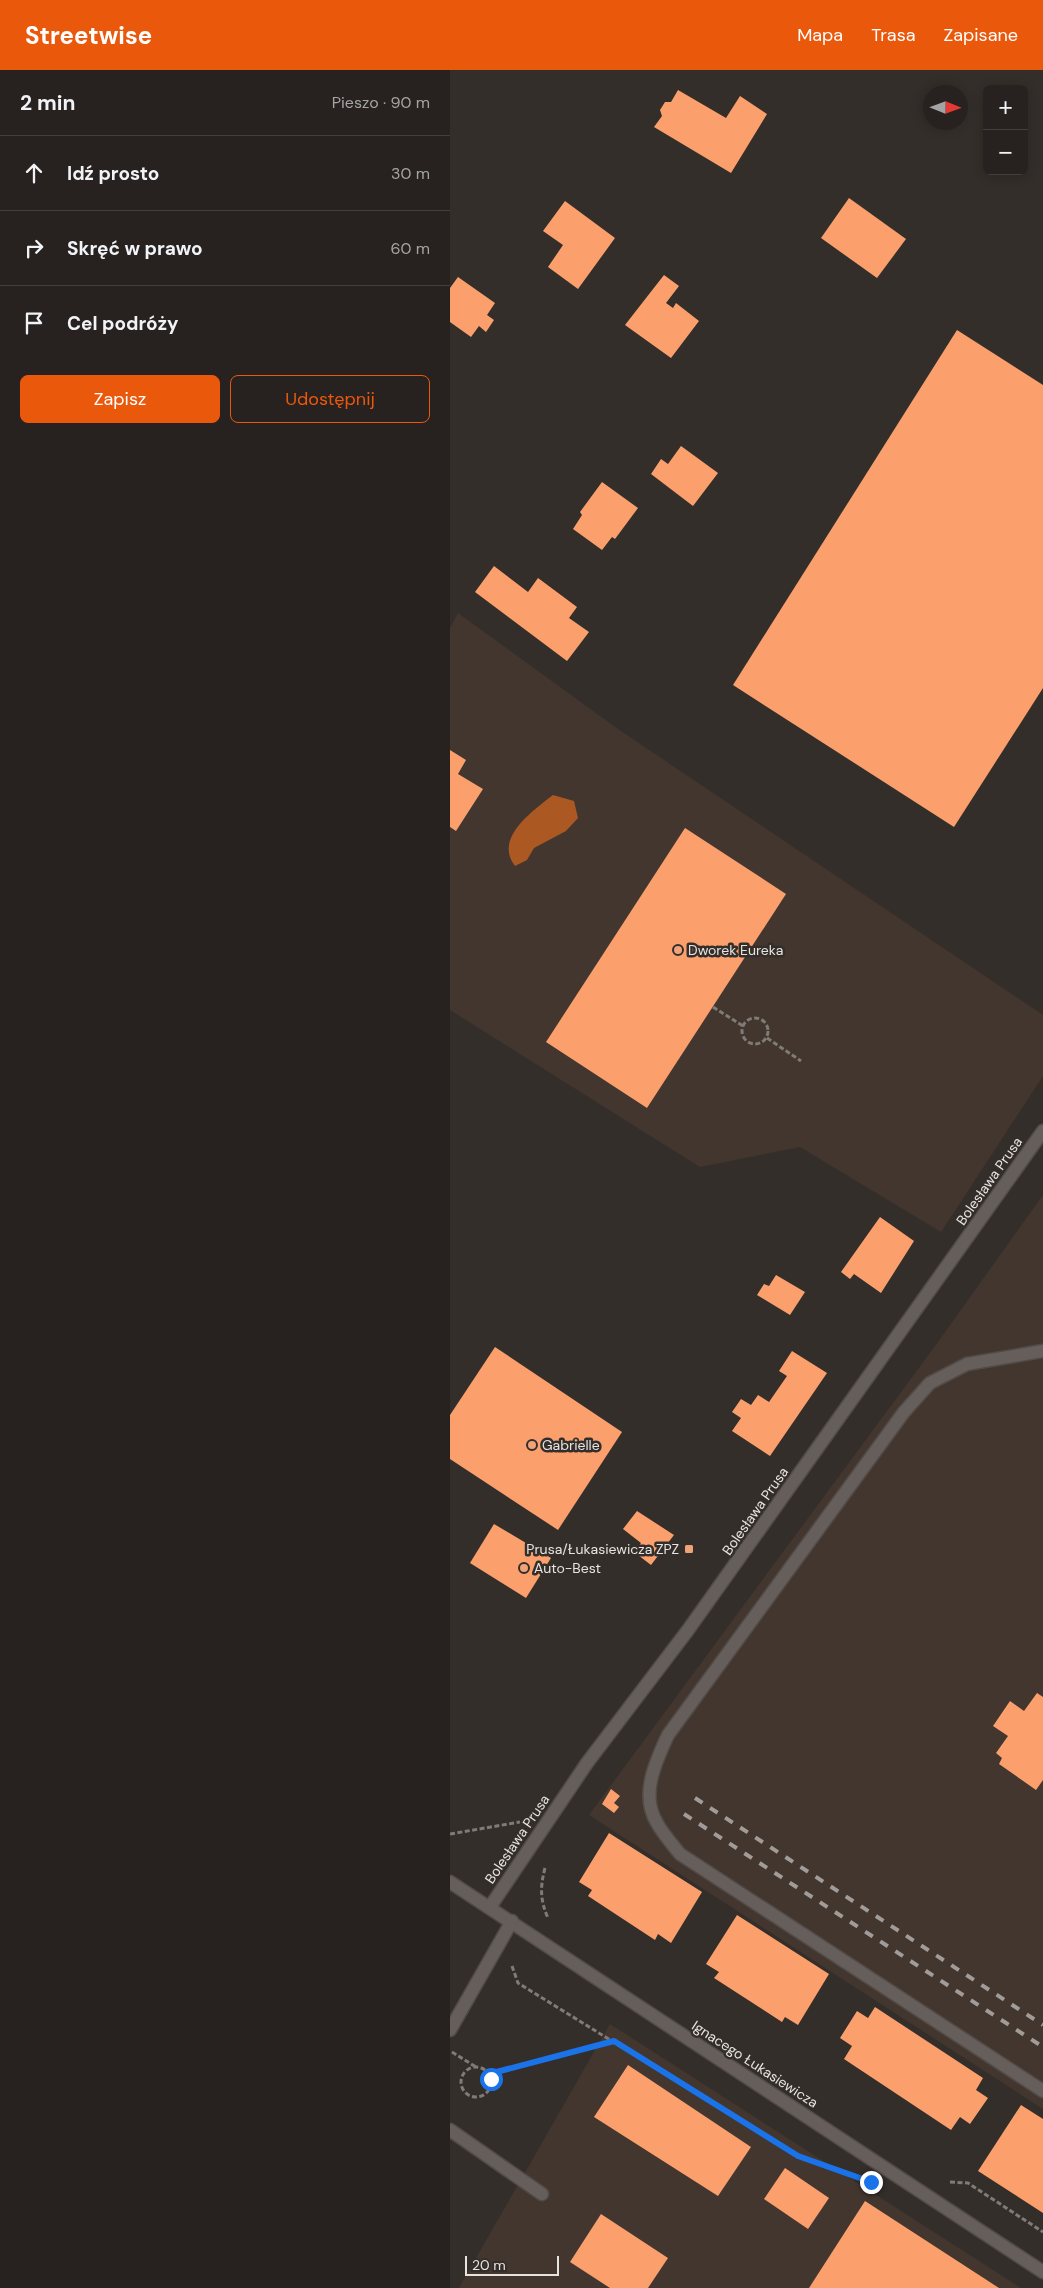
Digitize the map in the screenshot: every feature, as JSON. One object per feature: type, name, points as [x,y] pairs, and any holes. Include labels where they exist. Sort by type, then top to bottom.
[{"type":"street","name":"Bolesława Prusa","points":[[490,1907],[587,1763],[722,1582],[1043,1131]]},
{"type":"street","points":[[1043,1351],[967,1364],[930,1383],[904,1412],[668,1735],[655,1762],[648,1800],[656,1823],[680,1854],[1043,2091]]},
{"type":"street","name":"Ignacego Łukasiewicza","points":[[450,1882],[1043,2272]]},
{"type":"street","points":[[450,2030],[512,1921]]},
{"type":"street","points":[[450,2130],[542,2194]]},
{"type":"path","points":[[713,1007],[743,1026]]},
{"type":"path","points":[[753,1018],[762,1020],[768,1026],[767,1038],[756,1045],[748,1042],[742,1035],[743,1026],[753,1018]]},
{"type":"path","points":[[767,1038],[801,1061]]},
{"type":"path","points":[[450,1834],[531,1820],[543,1827]]},
{"type":"path","points":[[546,1864],[541,1883],[541,1903],[552,1927]]},
{"type":"path","points":[[502,1938],[518,1983],[798,2156],[853,2175]]},
{"type":"path","points":[[450,2051],[489,2074],[614,2041]]},
{"type":"path","points":[[477,2067],[468,2070],[462,2078],[462,2088],[469,2095],[478,2097],[487,2092],[491,2084],[489,2074]]},
{"type":"path","points":[[947,2182],[968,2183],[1043,2232]]},
{"type":"shaded area","points":[[458,613],[615,727],[1043,1015],[1043,1076],[941,1232],[800,1147],[700,1167],[450,1010],[450,628]]},
{"type":"shaded area","points":[[553,795],[574,801],[578,818],[566,831],[534,848],[527,860],[515,866],[510,856],[509,845],[512,835],[536,808]]},
{"type":"shaded area","points":[[1043,1195],[1043,2109],[589,1815],[938,1342]]},
{"type":"shaded area","points":[[610,2024],[1021,2288],[459,2288]]},
{"type":"building","points":[[678,90],[726,118],[740,96],[767,114],[731,173],[654,127],[662,116],[660,110],[665,102],[671,102]]},
{"type":"building","points":[[849,198],[906,239],[877,278],[821,238]]},
{"type":"building","points":[[565,201],[615,238],[578,289],[548,267],[563,245],[543,231]]},
{"type":"building","points":[[664,275],[679,286],[666,303],[673,308],[676,303],[699,321],[671,358],[625,325]]},
{"type":"building","points":[[458,277],[495,303],[487,315],[494,320],[486,332],[479,326],[471,337],[450,322],[450,288]]},
{"type":"building","points":[[957,330],[1043,385],[1043,688],[954,827],[733,685]]},
{"type":"building","points":[[681,446],[718,473],[693,506],[651,474],[661,459],[668,464]]},
{"type":"building","points":[[602,482],[638,508],[615,539],[612,537],[602,550],[573,529],[582,515],[580,512]]},
{"type":"building","points":[[494,566],[528,592],[538,578],[577,607],[569,618],[589,632],[567,661],[475,592]]},
{"type":"building","points":[[450,750],[466,760],[458,774],[483,789],[456,831],[450,827]]},
{"type":"building","name":"Dworek Eureka","points":[[685,828],[786,894],[647,1108],[546,1042]]},
{"type":"building","points":[[880,1217],[914,1241],[881,1293],[854,1274],[850,1279],[841,1272]]},
{"type":"building","points":[[776,1275],[805,1292],[790,1315],[757,1295],[764,1284],[769,1286]]},
{"type":"building","name":"Gabrielle","points":[[495,1347],[622,1432],[558,1530],[450,1459],[450,1415]]},
{"type":"building","points":[[792,1351],[827,1373],[770,1456],[732,1431],[741,1418],[732,1412],[741,1399],[751,1405],[758,1395],[769,1402],[787,1376],[779,1371]]},
{"type":"building","points":[[637,1511],[674,1535],[651,1565],[634,1552],[641,1543],[623,1529]]},
{"type":"building","points":[[494,1524],[551,1558],[526,1598],[470,1563]]},
{"type":"building","points":[[1037,1693],[1043,1697],[1043,1780],[1036,1790],[999,1764],[1002,1758],[996,1753],[1008,1736],[993,1726],[1010,1701],[1024,1711]]},
{"type":"building","points":[[611,1789],[620,1796],[614,1803],[619,1807],[614,1813],[602,1804]]},
{"type":"building","points":[[609,1833],[702,1892],[671,1943],[658,1934],[655,1940],[588,1896],[592,1890],[579,1882]]},
{"type":"building","points":[[737,1915],[829,1974],[798,2025],[785,2017],[782,2022],[714,1978],[719,1972],[706,1964]]},
{"type":"building","points":[[875,2007],[983,2078],[976,2090],[988,2098],[970,2124],[960,2117],[951,2130],[844,2059],[852,2046],[840,2038],[857,2011],[868,2018]]},
{"type":"building","points":[[628,2065],[751,2147],[718,2196],[594,2117]]},
{"type":"building","points":[[1021,2105],[1043,2119],[1043,2213],[978,2171]]},
{"type":"building","points":[[785,2168],[829,2198],[808,2229],[764,2199]]},
{"type":"building","points":[[865,2201],[999,2288],[809,2288]]},
{"type":"building","points":[[601,2214],[668,2258],[648,2288],[610,2288],[570,2262]]},
{"type":"railway","points":[[695,1798],[1043,2025]]},
{"type":"railway","points":[[684,1814],[1043,2047]]},
{"type":"place","name":"Dworek Eureka","points":[[678,950]]},
{"type":"place","name":"Gabrielle","points":[[532,1445]]},
{"type":"place","name":"Prusa/Łukasiewicza ZPZ","points":[[689,1549]]},
{"type":"place","name":"Auto-Best","points":[[524,1568]]},
{"type":"route","points":[[491,2079],[489,2074],[614,2041],[798,2156],[871,2182]]}]
